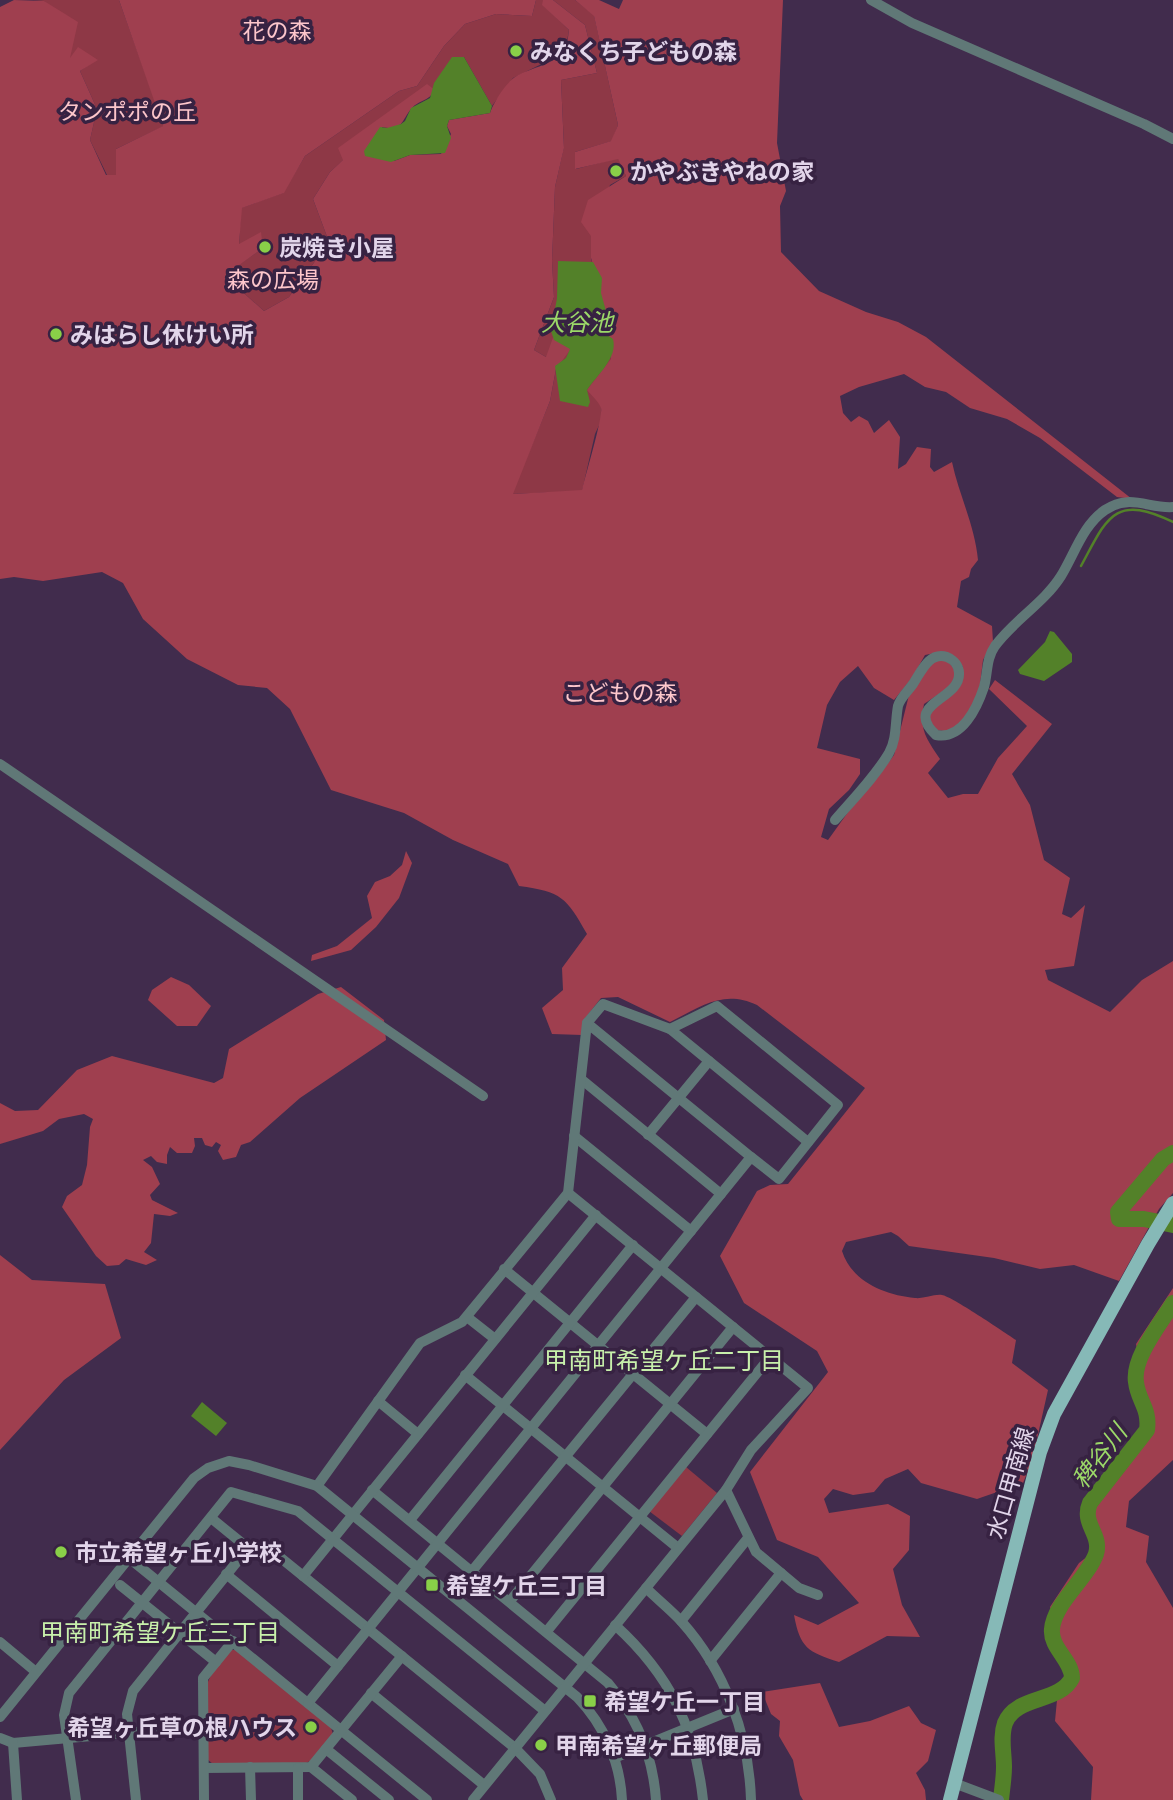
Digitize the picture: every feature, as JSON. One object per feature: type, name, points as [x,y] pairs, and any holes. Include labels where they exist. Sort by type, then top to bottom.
[{"type":"main road","name":"水口甲南線","points":[[950,1800],[995,1620],[1054,1414],[1171,1206]]},
{"type":"street","points":[[871,0],[912,23],[1173,139]]},
{"type":"street","points":[[835,820],[890,751],[898,704],[929,660],[939,656],[947,657],[955,662],[959,669],[960,677],[955,685],[929,706],[926,715],[926,723],[936,736],[951,736],[961,728],[976,706],[985,684],[988,658],[996,645],[1060,578],[1090,522],[1107,508],[1121,503],[1140,502],[1173,507]]},
{"type":"street","points":[[0,764],[483,1096]]},
{"type":"street","points":[[317,1486],[420,1343],[454,1327],[467,1317],[568,1193],[587,1023],[603,1004],[670,1029],[808,1142]]},
{"type":"street","points":[[587,1023],[779,1179],[838,1105],[717,1006],[670,1029]]},
{"type":"street","points":[[648,1135],[709,1061]]},
{"type":"street","points":[[581,1079],[721,1194]]},
{"type":"street","points":[[574,1136],[691,1231]]},
{"type":"street","points":[[308,1703],[751,1157]]},
{"type":"street","points":[[472,1800],[726,1489],[751,1450],[808,1388],[568,1193]]},
{"type":"street","points":[[303,1576],[596,1215]]},
{"type":"street","points":[[410,1520],[633,1245]]},
{"type":"street","points":[[505,1269],[707,1434]]},
{"type":"street","points":[[472,1571],[696,1297]]},
{"type":"street","points":[[467,1317],[495,1339]]},
{"type":"street","points":[[510,1601],[733,1327]]},
{"type":"street","points":[[547,1631],[770,1357]]},
{"type":"street","points":[[465,1376],[678,1548]]},
{"type":"street","points":[[378,1401],[418,1434]]},
{"type":"street","points":[[0,1717],[194,1478],[208,1468],[229,1461],[317,1486],[565,1687],[587,1707],[601,1730],[619,1773],[622,1800]]},
{"type":"street","points":[[726,1489],[748,1538],[762,1558],[799,1588],[818,1595]]},
{"type":"street","points":[[372,1490],[547,1631],[615,1691],[633,1717],[646,1745],[656,1800]]},
{"type":"street","points":[[76,1800],[64,1715],[69,1693],[231,1492],[298,1511],[545,1711]]},
{"type":"street","points":[[211,1518],[248,1548],[276,1554],[515,1748],[540,1774],[551,1800]]},
{"type":"street","points":[[681,1621],[748,1538]]},
{"type":"street","points":[[135,1800],[128,1706],[133,1691],[248,1548]]},
{"type":"street","points":[[130,1558],[427,1800]]},
{"type":"street","points":[[710,1661],[780,1573]]},
{"type":"street","points":[[226,1574],[338,1666]]},
{"type":"street","points":[[120,1585],[216,1662]]},
{"type":"street","points":[[646,1588],[681,1621],[710,1661],[734,1709],[746,1752],[751,1800]]},
{"type":"street","points":[[615,1625],[656,1668],[673,1694],[695,1749],[703,1800]]},
{"type":"street","points":[[204,1800],[203,1678],[233,1641]]},
{"type":"street","points":[[0,1643],[37,1672]]},
{"type":"street","points":[[312,1767],[402,1656]]},
{"type":"street","points":[[371,1693],[484,1785]]},
{"type":"street","points":[[614,1758],[734,1709]]},
{"type":"street","points":[[0,1738],[13,1743],[203,1726]]},
{"type":"street","points":[[13,1743],[17,1800]]},
{"type":"street","points":[[326,1749],[389,1800]]},
{"type":"street","points":[[250,1767],[251,1800]]},
{"type":"street","points":[[204,1768],[312,1767],[352,1800]]},
{"type":"street","points":[[298,1768],[298,1800]]},
{"type":"street","points":[[954,1783],[999,1800]]},
{"type":"green space","name":"こどもの森","points":[[14,0],[44,1],[78,22],[70,58],[78,47],[98,60],[80,71],[97,109],[90,140],[106,175],[116,175],[116,149],[163,126],[119,0],[536,0],[532,16],[496,14],[465,24],[444,46],[417,86],[399,91],[305,156],[284,193],[242,208],[239,244],[261,232],[263,248],[231,271],[237,287],[264,311],[289,297],[329,242],[313,199],[330,172],[343,160],[338,148],[427,84],[434,89],[431,96],[413,107],[399,126],[382,127],[388,161],[410,155],[441,154],[451,134],[447,126],[449,120],[490,113],[511,80],[550,62],[562,53],[567,45],[569,30],[542,5],[543,0],[553,0],[585,25],[597,73],[561,80],[564,148],[555,187],[552,261],[554,297],[534,350],[546,357],[555,332],[573,346],[556,369],[550,401],[513,494],[582,490],[601,414],[600,406],[587,390],[611,359],[608,339],[597,323],[598,281],[591,258],[591,236],[581,222],[588,200],[626,176],[618,159],[575,169],[575,152],[611,141],[618,125],[594,16],[575,0],[599,0],[619,9],[623,0],[783,0],[777,143],[786,191],[780,206],[781,252],[819,291],[866,312],[898,322],[926,337],[1132,499],[1117,497],[1040,438],[1007,419],[970,408],[946,392],[925,387],[904,374],[859,387],[840,396],[843,413],[851,422],[859,416],[868,421],[874,433],[889,420],[900,437],[898,469],[906,464],[917,447],[931,449],[930,467],[934,472],[952,462],[974,535],[978,560],[969,577],[961,581],[957,607],[992,626],[993,642],[983,660],[979,693],[972,709],[953,732],[935,730],[928,718],[934,706],[961,684],[963,667],[951,655],[925,655],[912,678],[894,700],[874,688],[858,666],[840,682],[827,705],[817,748],[860,759],[860,774],[849,790],[829,809],[821,837],[828,840],[869,783],[879,775],[894,755],[909,695],[928,666],[936,659],[947,660],[955,670],[954,684],[924,704],[922,721],[927,739],[940,759],[928,773],[948,798],[978,794],[998,758],[1027,726],[989,689],[995,680],[1052,724],[1012,774],[1030,805],[1044,860],[1070,878],[1062,914],[1071,918],[1085,905],[1074,966],[1045,970],[1048,980],[1110,1012],[1142,980],[1173,961],[1173,1193],[1159,1209],[1119,1281],[1074,1265],[1040,1269],[994,1258],[909,1246],[891,1232],[846,1242],[842,1251],[853,1271],[871,1285],[892,1294],[918,1298],[942,1295],[1016,1340],[1012,1363],[1048,1390],[1032,1461],[1023,1483],[977,1499],[921,1483],[908,1469],[885,1479],[874,1492],[853,1495],[833,1489],[824,1499],[829,1513],[888,1504],[910,1516],[909,1550],[893,1569],[902,1605],[920,1637],[887,1636],[839,1662],[807,1647],[799,1635],[794,1615],[818,1625],[859,1603],[818,1557],[777,1540],[750,1472],[828,1372],[817,1351],[744,1303],[720,1256],[757,1191],[770,1185],[788,1184],[865,1088],[757,1005],[745,1001],[722,999],[670,1022],[618,997],[601,998],[583,1021],[582,1035],[552,1034],[542,1008],[563,990],[562,968],[587,934],[574,912],[561,898],[545,891],[519,886],[508,864],[453,840],[404,813],[331,790],[290,709],[267,688],[238,685],[187,659],[143,619],[123,583],[102,572],[43,581],[14,577],[0,579],[0,7]]},
{"type":"green space","name":"タンポポの丘","points":[[33,0],[119,0],[164,126],[116,149],[117,175],[107,175],[90,140],[97,109],[80,71],[97,59],[69,61],[44,1]]},
{"type":"green space","name":"みなくち子どもの森","points":[[536,0],[543,0],[543,5],[569,30],[566,47],[558,56],[513,78],[492,106],[464,57],[434,89],[427,85],[330,172],[313,199],[329,242],[289,297],[264,311],[237,287],[230,271],[263,248],[239,245],[241,208],[283,193],[305,156],[399,91],[417,86],[444,46],[465,24],[496,14],[532,16]]},
{"type":"green space","name":"みなくち子どもの森","points":[[553,0],[575,0],[594,15],[618,125],[612,141],[575,152],[576,169],[618,158],[626,176],[610,185],[591,236],[591,259],[598,281],[611,359],[601,406],[601,421],[595,434],[582,491],[512,494],[550,401],[556,369],[546,357],[534,350],[554,297],[552,261],[555,187],[564,147],[561,80],[597,73],[585,25]]},
{"type":"green space","points":[[406,851],[412,863],[399,898],[376,927],[351,950],[311,961],[312,955],[337,946],[372,918],[367,896],[375,882],[390,876],[402,865]]},
{"type":"green space","points":[[171,977],[189,985],[211,1006],[197,1026],[177,1026],[148,1000],[152,990]]},
{"type":"green space","points":[[341,987],[384,1020],[386,1040],[300,1098],[250,1142],[241,1145],[236,1157],[223,1160],[218,1151],[221,1145],[216,1142],[212,1147],[205,1145],[202,1138],[194,1138],[192,1153],[177,1153],[170,1147],[167,1164],[157,1162],[151,1156],[143,1160],[152,1167],[160,1184],[150,1195],[152,1200],[178,1213],[170,1216],[154,1214],[151,1243],[144,1252],[157,1260],[146,1265],[126,1259],[119,1265],[107,1266],[96,1256],[62,1207],[67,1196],[82,1185],[93,1119],[84,1114],[59,1119],[43,1131],[0,1144],[0,1103],[15,1111],[38,1110],[77,1070],[112,1056],[214,1083],[223,1078],[229,1049],[318,994]]},
{"type":"green space","points":[[0,1255],[32,1280],[105,1284],[121,1338],[64,1380],[0,1450]]},
{"type":"green space","points":[[1173,1288],[1173,1460],[1129,1501],[1126,1527],[1149,1536],[1146,1562],[1173,1608],[1173,1800],[1091,1800],[1093,1767],[1055,1721],[1057,1700],[1075,1684],[1072,1659],[1058,1635],[1050,1607],[1079,1563],[1101,1546],[1093,1511],[1097,1481],[1150,1427],[1136,1344]]},
{"type":"green space","points":[[686,1467],[717,1493],[682,1536],[649,1511]]},
{"type":"green space","points":[[230,1650],[236,1650],[331,1727],[333,1735],[312,1760],[304,1764],[213,1764],[207,1759],[207,1684]]},
{"type":"green space","points":[[820,1683],[839,1727],[870,1721],[909,1706],[921,1723],[936,1730],[928,1761],[916,1773],[925,1790],[926,1800],[803,1800],[793,1760],[779,1736],[780,1721],[771,1714],[762,1692]]},
{"type":"water","points":[[452,57],[464,57],[492,106],[490,113],[449,120],[447,126],[451,138],[445,153],[410,155],[391,162],[365,156],[364,151],[380,127],[401,124],[411,108],[430,98],[434,83]]},
{"type":"water","name":"大谷池","points":[[558,261],[593,262],[602,278],[601,293],[606,311],[602,326],[606,334],[613,339],[614,346],[610,360],[587,390],[590,402],[588,407],[560,401],[555,366],[566,358],[570,349],[554,340],[551,331],[557,298]]},
{"type":"water","points":[[1050,631],[1054,632],[1072,654],[1072,662],[1044,681],[1020,674],[1018,670],[1045,642]]},
{"type":"water","points":[[202,1402],[227,1423],[216,1436],[191,1416]]},
{"type":"waterway","points":[[1081,566],[1098,535],[1115,515],[1137,510],[1173,522]]},
{"type":"waterway","name":"稗谷川","points":[[1173,1153],[1163,1159],[1118,1212],[1119,1219],[1144,1219],[1173,1225]]},
{"type":"waterway","name":"稗谷川","points":[[1001,1800],[1005,1723],[1018,1708],[1058,1692],[1072,1678],[1069,1665],[1052,1636],[1054,1619],[1096,1554],[1096,1541],[1088,1517],[1090,1503],[1147,1430],[1147,1416],[1136,1382],[1138,1362],[1148,1341],[1173,1303]]},
{"type":"place","name":"みなくち子どもの森","points":[[516,51]]},
{"type":"place","name":"かやぶきやねの家","points":[[616,171]]},
{"type":"place","name":"炭焼き小屋","points":[[265,247]]},
{"type":"place","name":"みはらし休けい所","points":[[56,334]]},
{"type":"place","name":"市立希望ヶ丘小学校","points":[[61,1552]]},
{"type":"place","name":"希望ケ丘三丁目","points":[[432,1585]]},
{"type":"place","name":"希望ケ丘一丁目","points":[[590,1701]]},
{"type":"place","name":"希望ヶ丘草の根ハウス","points":[[311,1727]]},
{"type":"place","name":"甲南希望ヶ丘郵便局","points":[[541,1745]]},
{"type":"district","name":"甲南町希望ケ丘二丁目","points":[[664,1360]]},
{"type":"district","name":"甲南町希望ケ丘三丁目","points":[[160,1632]]},
{"type":"park label","name":"花の森","points":[[277,30]]},
{"type":"park label","name":"森の広場","points":[[273,279]]}]
